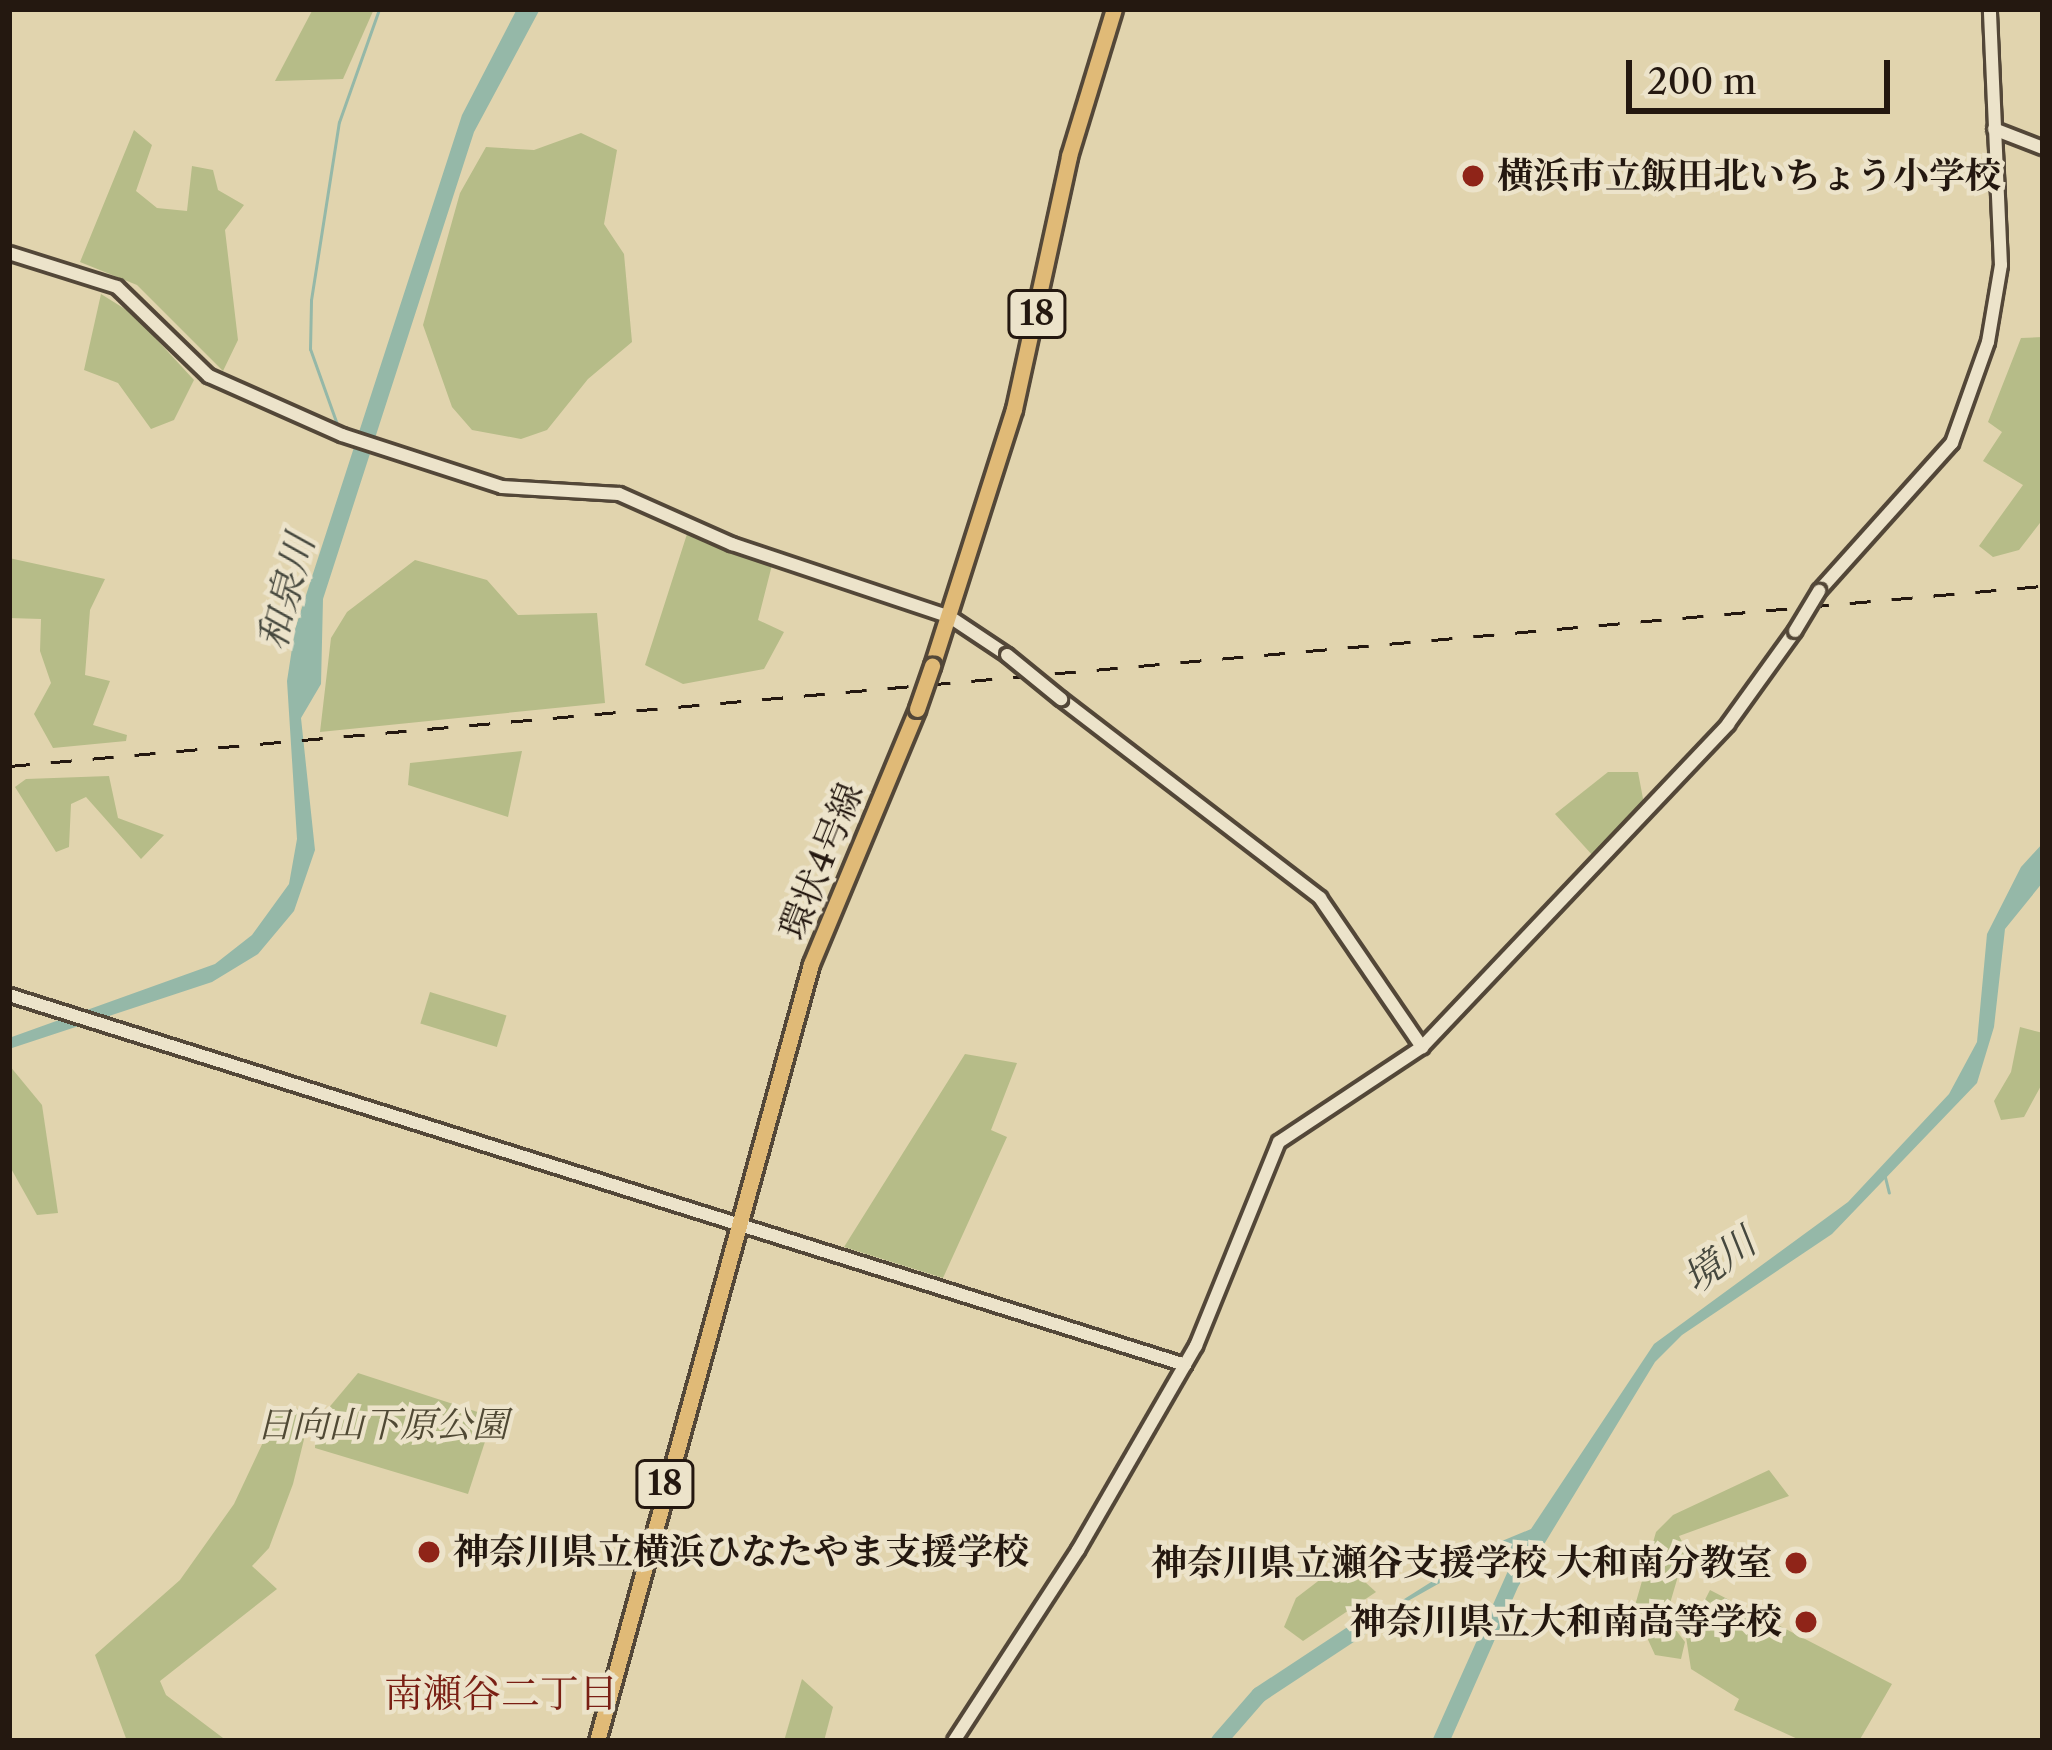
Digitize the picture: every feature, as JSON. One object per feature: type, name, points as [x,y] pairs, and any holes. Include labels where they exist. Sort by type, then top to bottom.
[{"type":"main road","name":"環状4号線","points":[[597,1741],[733,1228],[824,925],[917,710],[1014,409],[1075,133],[1114,9]]},
{"type":"street","points":[[954,1741],[1185,1365],[1279,1142],[1422,1047],[1728,724],[1820,591],[1946,452],[1962,419],[2001,286],[1990,9]]},
{"type":"street","points":[[1994,129],[2043,148]]},
{"type":"street","points":[[9,253],[117,287],[209,376],[355,440],[502,487],[619,494],[732,544],[950,616],[1320,898],[1422,1047]]},
{"type":"street","points":[[9,995],[733,1228],[1185,1365]]},
{"type":"green space","points":[[313,9],[374,9],[343,79],[275,81]]},
{"type":"green space","points":[[134,130],[152,145],[136,191],[157,208],[187,211],[192,166],[213,170],[218,190],[244,205],[225,230],[238,340],[223,371],[137,285],[80,262]]},
{"type":"green space","points":[[581,133],[617,150],[604,224],[624,254],[632,342],[588,379],[547,430],[521,439],[472,430],[452,407],[423,325],[460,193],[486,147],[534,150]]},
{"type":"green space","points":[[101,294],[133,314],[194,380],[174,420],[151,429],[118,383],[84,370]]},
{"type":"green space","points":[[2043,337],[2043,519],[2019,550],[1993,557],[1979,546],[2023,485],[1983,461],[2002,432],[1988,422],[2021,338]]},
{"type":"green space","points":[[687,534],[772,565],[758,620],[784,632],[764,669],[683,684],[645,665]]},
{"type":"green space","points":[[9,558],[105,579],[90,610],[85,675],[110,681],[93,725],[127,735],[126,741],[53,748],[34,714],[51,683],[40,651],[41,619],[9,618]]},
{"type":"green space","points":[[415,560],[487,580],[518,615],[597,613],[605,703],[320,732],[331,638],[347,612]]},
{"type":"green space","points":[[522,751],[508,817],[408,785],[410,763]]},
{"type":"green space","points":[[1608,772],[1638,772],[1644,804],[1594,857],[1555,814]]},
{"type":"green space","points":[[109,776],[118,818],[164,835],[141,859],[86,797],[71,804],[69,847],[56,852],[15,787],[26,779]]},
{"type":"green space","points":[[430,992],[507,1015],[497,1047],[420,1024]]},
{"type":"green space","points":[[2020,1027],[2043,1033],[2043,1082],[2024,1117],[2001,1120],[1994,1101],[2011,1072]]},
{"type":"green space","points":[[965,1054],[1017,1063],[991,1130],[1007,1137],[943,1278],[844,1247]]},
{"type":"green space","points":[[9,1065],[42,1105],[58,1213],[37,1215],[9,1165]]},
{"type":"green space","name":"日向山下原公園","points":[[358,1373],[493,1417],[468,1494],[315,1448],[316,1423]]},
{"type":"green space","points":[[280,1406],[311,1411],[293,1484],[269,1548],[252,1566],[277,1589],[160,1681],[166,1695],[227,1741],[127,1741],[95,1655],[180,1580],[234,1504]]},
{"type":"green space","points":[[1769,1470],[1789,1496],[1679,1536],[1686,1549],[1666,1617],[1685,1642],[1681,1659],[1655,1655],[1634,1609],[1656,1532],[1673,1515]]},
{"type":"green space","points":[[1343,1562],[1376,1592],[1303,1641],[1284,1627],[1296,1598]]},
{"type":"green space","points":[[1710,1590],[1892,1684],[1859,1741],[1802,1741],[1734,1710],[1739,1699],[1691,1669],[1686,1637]]},
{"type":"green space","points":[[802,1679],[833,1707],[824,1741],[784,1741]]},
{"type":"shaded area","points":[[517,9],[540,9],[474,132],[323,599],[321,684],[301,718],[315,850],[294,911],[258,954],[212,982],[9,1049],[9,1038],[215,964],[252,935],[289,884],[297,839],[287,681],[295,629],[462,115]]},
{"type":"shaded area","points":[[2043,843],[2043,882],[2005,929],[1994,1027],[1977,1083],[1832,1234],[1682,1335],[1655,1362],[1518,1587],[1450,1741],[1432,1741],[1516,1553],[1502,1548],[1344,1637],[1485,1548],[1531,1529],[1654,1344],[1848,1202],[1949,1094],[1977,1042],[1987,934],[2021,867]]},
{"type":"waterway","points":[[338,427],[310,349],[311,300],[339,122],[379,9]]},
{"type":"waterway","points":[[1885,1177],[1889,1193]]},
{"type":"waterway","points":[[1219,1741],[1259,1695],[1359,1629]]},
{"type":"railway","points":[[9,766],[2043,586]]},
{"type":"place","name":"横浜市立飯田北いちょう小学校","points":[[1473,176]]},
{"type":"place","name":"神奈川県立横浜ひなたやま支援学校","points":[[429,1552]]},
{"type":"place","name":"神奈川県立瀬谷支援学校 大和南分教室","points":[[1796,1563]]},
{"type":"place","name":"神奈川県立大和南高等学校","points":[[1806,1622]]},
{"type":"district","name":"南瀬谷二丁目","points":[[501,1693]]},
{"type":"water label","name":"和泉川","points":[[286,592]]},
{"type":"water label","name":"境川","points":[[1719,1260]]}]
